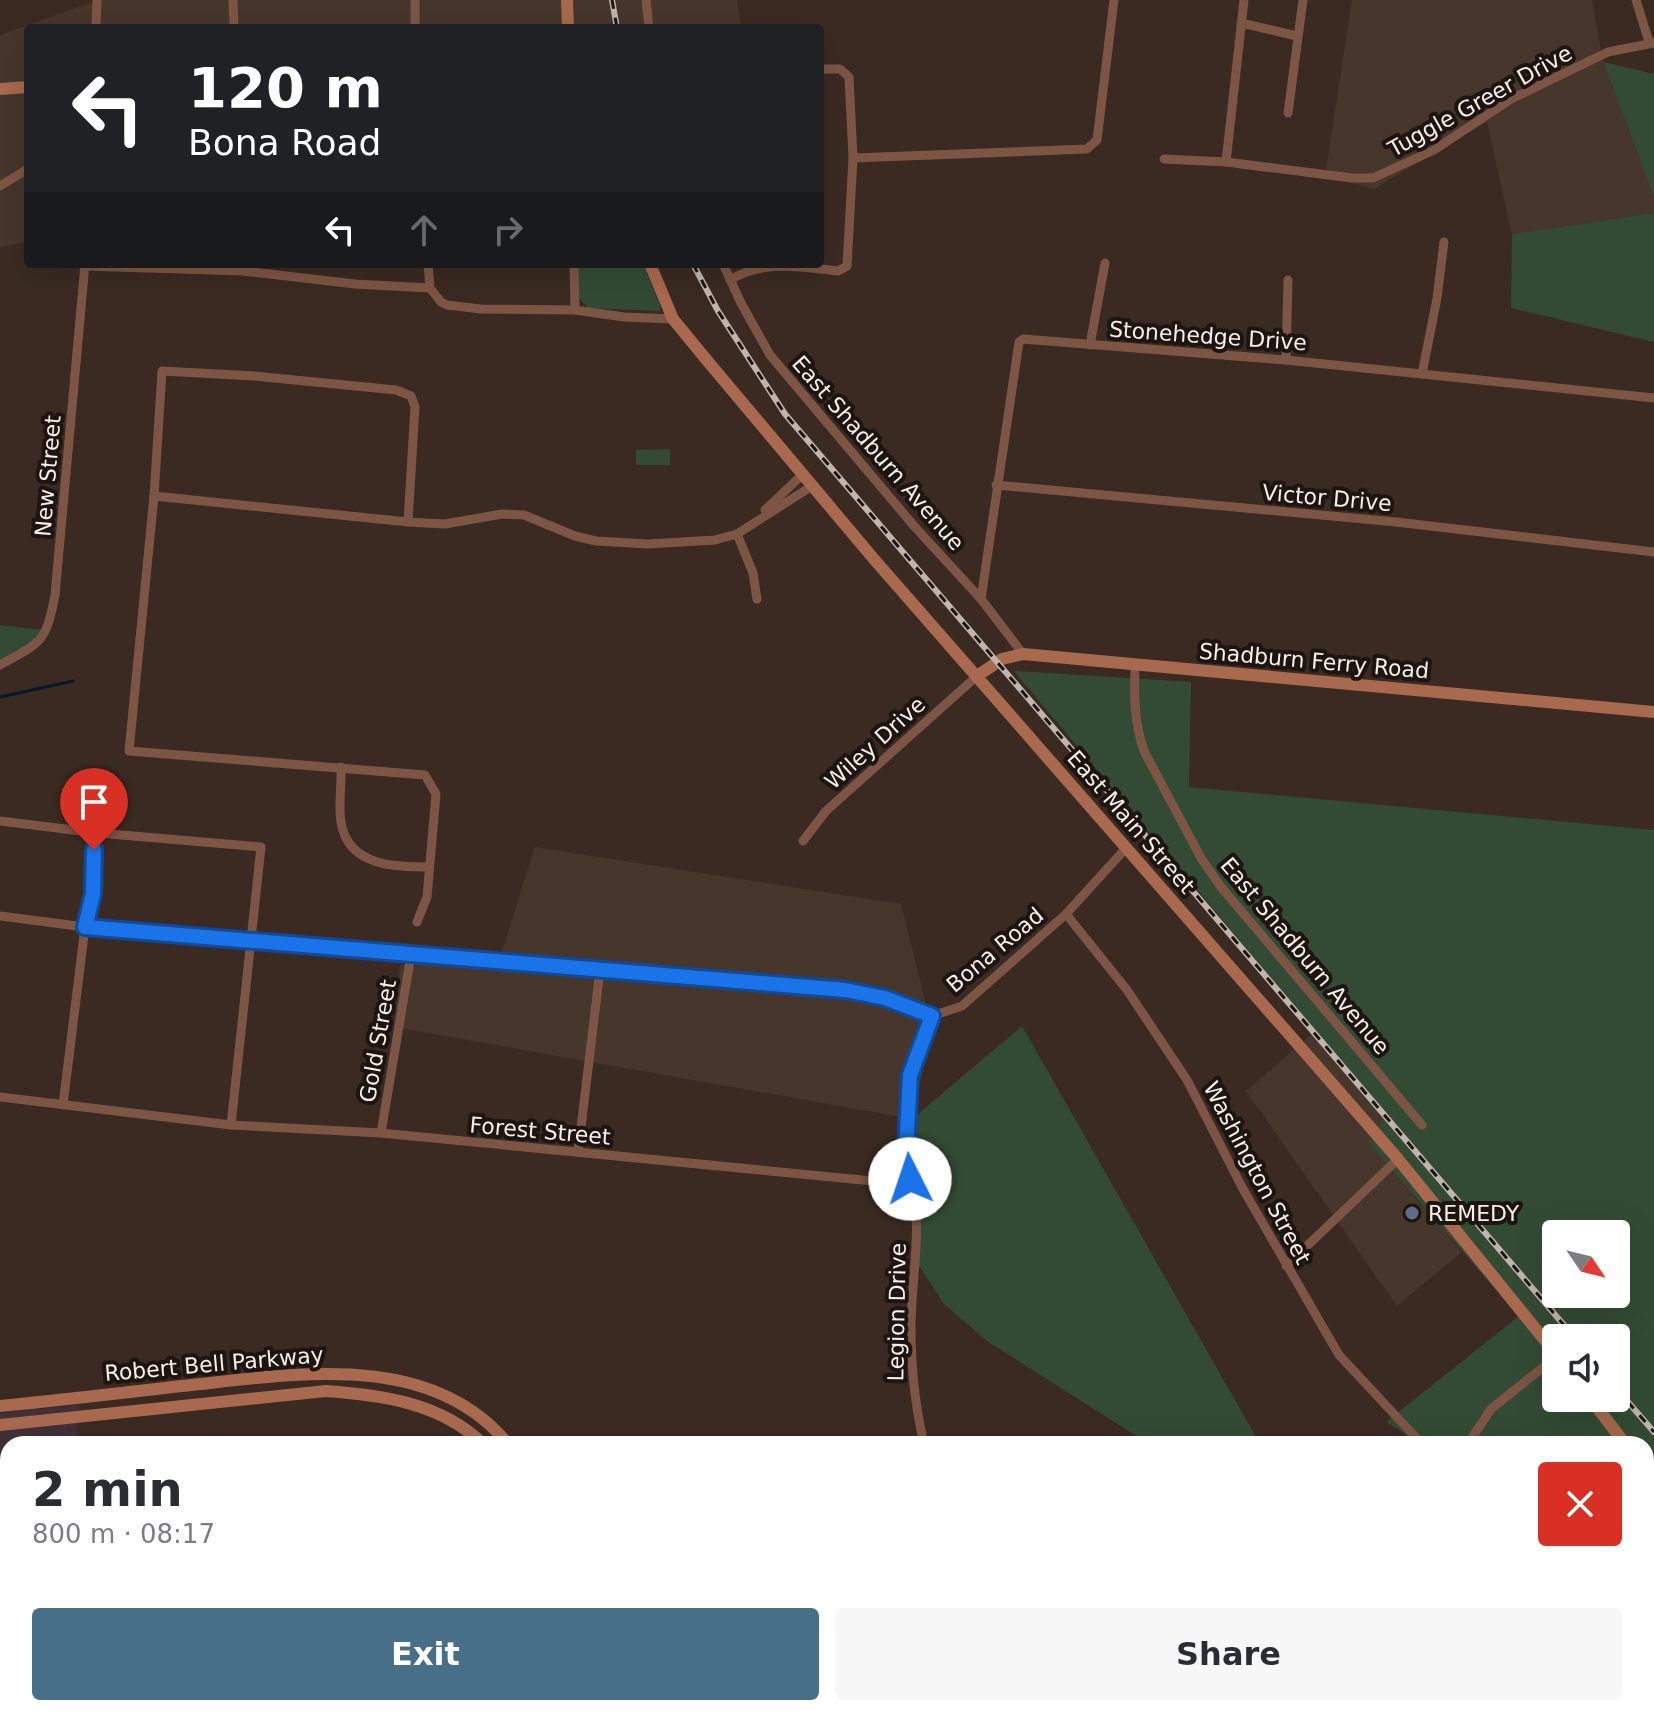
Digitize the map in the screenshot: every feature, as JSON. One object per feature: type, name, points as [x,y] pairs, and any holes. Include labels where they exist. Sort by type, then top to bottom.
[{"type":"street","points":[[96,24],[97,0]]},
{"type":"street","points":[[233,0],[234,24]]},
{"type":"street","points":[[415,0],[415,24]]},
{"type":"street","points":[[567,0],[568,24]]},
{"type":"street","points":[[646,0],[649,24]]},
{"type":"street","points":[[853,158],[1087,149],[1097,140],[1114,0]]},
{"type":"street","points":[[1226,162],[1244,0]]},
{"type":"street","points":[[1288,113],[1303,0]]},
{"type":"street","points":[[1636,0],[1651,43]]},
{"type":"street","points":[[1241,23],[1297,36]]},
{"type":"street","name":"Tuggle Greer Drive","points":[[1164,159],[1226,162],[1373,178],[1434,150],[1511,99],[1608,52],[1651,43]]},
{"type":"street","points":[[796,268],[838,271],[847,266],[853,158],[849,77],[840,69],[824,69]]},
{"type":"street","points":[[0,89],[24,87]]},
{"type":"street","points":[[0,186],[24,171]]},
{"type":"street","points":[[1422,374],[1444,242]]},
{"type":"street","points":[[1090,345],[1105,263]]},
{"type":"street","name":"New Street","points":[[0,665],[36,645],[48,629],[55,595],[85,268]]},
{"type":"street","points":[[243,268],[355,284],[430,288]]},
{"type":"street","points":[[428,268],[430,288],[447,305],[481,309],[575,310],[624,317],[673,319]]},
{"type":"street","points":[[574,268],[575,310]]},
{"type":"street","name":"East Main Street","points":[[652,268],[673,319],[812,486],[1398,1159],[1542,1339]]},
{"type":"street","name":"East Shadburn Avenue","points":[[725,268],[770,355],[914,526],[981,599],[1023,654]]},
{"type":"street","points":[[730,280],[755,268]]},
{"type":"street","points":[[1286,360],[1288,280]]},
{"type":"street","name":"Stonehedge Drive","points":[[981,599],[1019,342],[1023,339],[1286,360],[1654,398]]},
{"type":"street","points":[[408,522],[415,407],[411,396],[396,390],[254,376],[162,371],[154,496],[129,751],[425,775],[436,794],[427,897],[417,922]]},
{"type":"street","points":[[754,522],[803,474]]},
{"type":"street","name":"Victor Drive","points":[[996,485],[1380,521],[1654,552]]},
{"type":"street","points":[[154,496],[445,524],[502,514],[524,515],[575,536],[596,541],[647,544],[715,540],[737,534],[812,486]]},
{"type":"street","points":[[737,534],[753,573],[757,599]]},
{"type":"street","name":"Shadburn Ferry Road","points":[[977,676],[1002,659],[1023,654],[1654,712]]},
{"type":"street","name":"East Shadburn Avenue","points":[[1135,666],[1135,719],[1144,751],[1201,858],[1221,887],[1422,1125]]},
{"type":"street","name":"Wiley Drive","points":[[803,841],[826,811],[977,676]]},
{"type":"street","points":[[341,767],[341,816],[345,837],[360,853],[380,864],[429,867]]},
{"type":"street","points":[[0,821],[261,847],[231,1125]]},
{"type":"street","points":[[63,1105],[85,927],[93,894],[94,850],[98,833]]},
{"type":"street","name":"Bona Road","points":[[0,916],[85,927],[845,990],[885,998],[932,1016],[962,1006],[1066,914],[1127,847]]},
{"type":"street","name":"Washington Street","points":[[1066,914],[1127,990],[1187,1080],[1286,1266],[1339,1355],[1415,1436]]},
{"type":"street","name":"Gold Street","points":[[381,1133],[411,955]]},
{"type":"street","points":[[578,1152],[600,970]]},
{"type":"street","points":[[910,1179],[906,1152],[910,1075],[932,1016]]},
{"type":"street","name":"Forest Street","points":[[0,1097],[231,1125],[381,1133],[883,1182],[910,1179]]},
{"type":"street","points":[[1286,1266],[1398,1159]]},
{"type":"street","name":"Legion Drive","points":[[910,1179],[917,1202],[911,1327],[915,1406],[922,1436]]},
{"type":"street","points":[[1473,1436],[1491,1409],[1542,1367]]},
{"type":"street","name":"Robert Bell Parkway","points":[[0,1406],[326,1372],[402,1381],[431,1390],[464,1406],[501,1436]]},
{"type":"street","name":"Robert Bell Parkway","points":[[0,1425],[326,1391],[373,1395],[423,1407],[452,1421],[472,1436]]},
{"type":"street","points":[[1601,1412],[1619,1436]]},
{"type":"shaded area","points":[[98,0],[737,0],[740,24],[31,24]]},
{"type":"shaded area","points":[[1352,0],[1592,0],[1603,62],[1654,197],[1654,213],[1512,234],[1487,122],[1374,189],[1325,176]]},
{"type":"shaded area","points":[[24,26],[24,242],[0,248],[0,35]]},
{"type":"shaded area","points":[[535,847],[901,904],[932,1029],[912,1119],[394,1027],[400,965],[499,961]]},
{"type":"shaded area","points":[[1315,1031],[1386,1115],[1368,1143],[1462,1252],[1397,1306],[1246,1091]]},
{"type":"shaded area","points":[[79,1405],[77,1436],[0,1436],[0,1413]]},
{"type":"green space","points":[[1603,62],[1654,74],[1654,197]]},
{"type":"green space","points":[[1654,213],[1654,342],[1511,308],[1512,234]]},
{"type":"green space","points":[[578,268],[645,268],[660,311],[588,308],[579,298]]},
{"type":"green space","points":[[670,449],[670,465],[636,465],[636,450]]},
{"type":"green space","points":[[0,625],[42,630],[27,652],[0,666]]},
{"type":"green space","points":[[1014,671],[1191,682],[1189,787],[1654,830],[1654,1436],[1408,1436],[1386,1422],[1519,1316],[1368,1143],[1386,1115]]},
{"type":"green space","points":[[1022,1026],[1255,1436],[1138,1436],[987,1341],[944,1304],[916,1261],[912,1119]]},
{"type":"waterway","points":[[0,697],[73,681]]},
{"type":"railway","points":[[612,0],[616,24]]},
{"type":"railway","points":[[695,268],[718,311],[785,414],[1563,1324]]},
{"type":"railway","points":[[1630,1404],[1654,1432]]},
{"type":"place","name":"REMEDY","points":[[1412,1213]]},
{"type":"route","points":[[94,850],[93,894],[85,927],[845,990],[885,998],[932,1016],[910,1075],[906,1152],[910,1179]]}]
